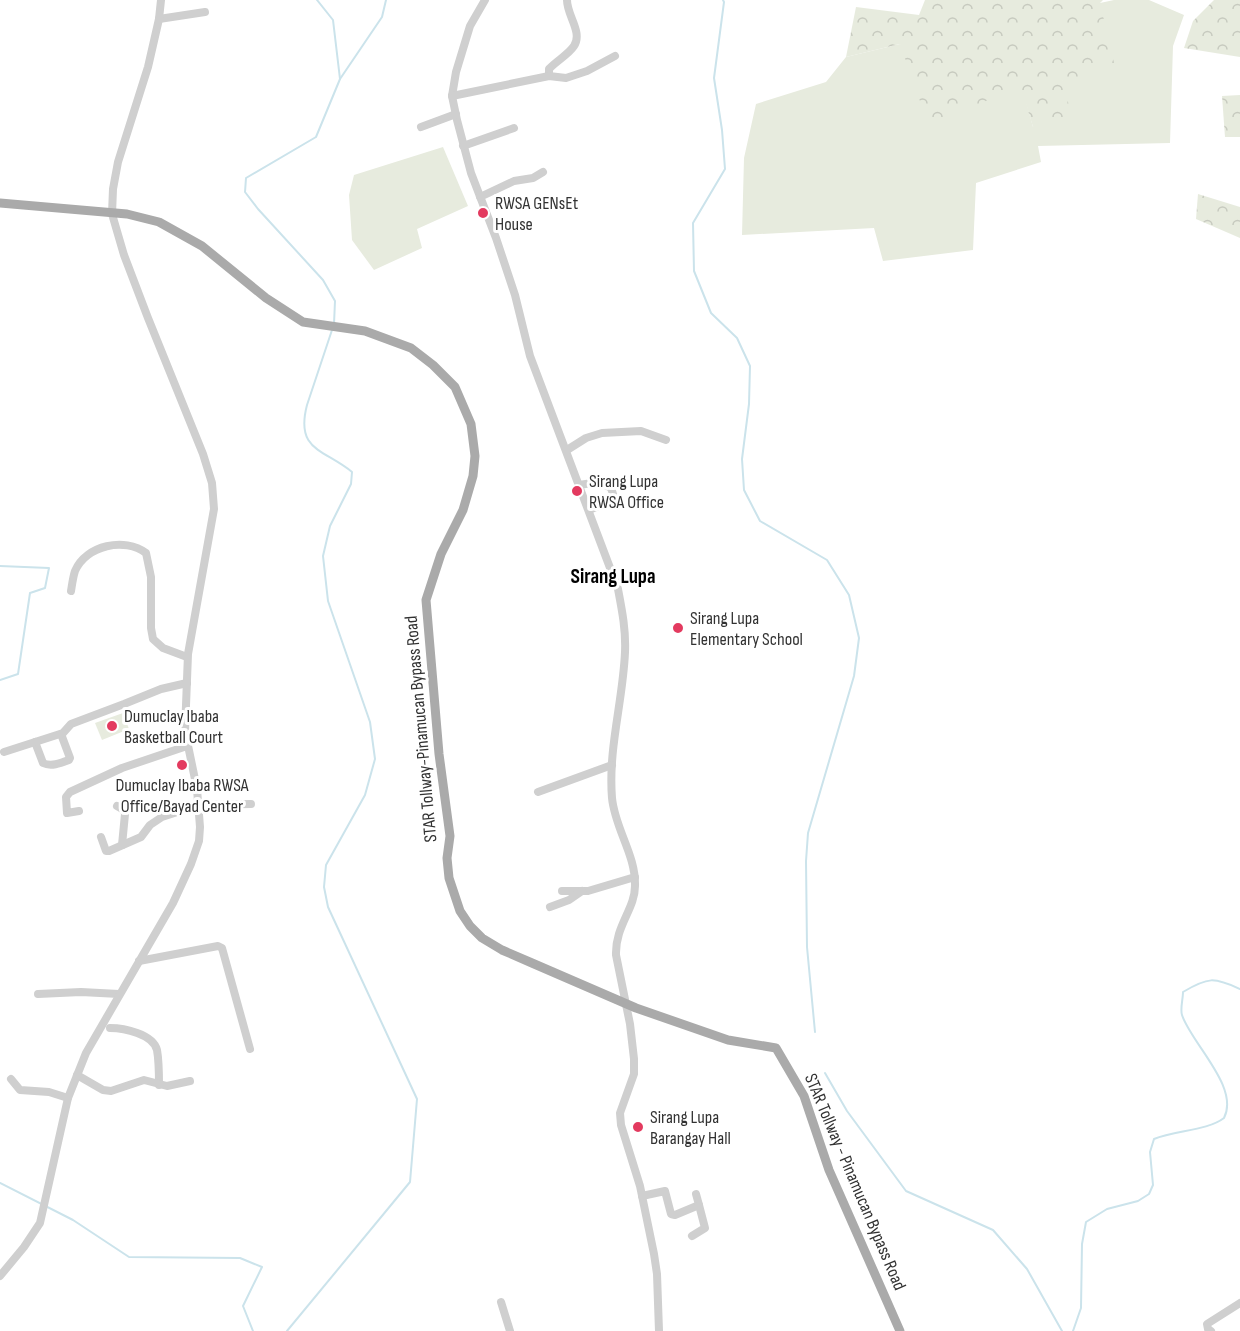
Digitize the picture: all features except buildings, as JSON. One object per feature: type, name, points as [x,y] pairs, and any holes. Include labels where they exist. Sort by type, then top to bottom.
[{"type":"main road","name":"STAR Tollway-Pinamucan Bypass Road","points":[[0,203],[143,217],[174,229],[202,246],[282,310],[303,322],[365,331],[411,348],[456,387],[471,424],[475,456],[473,476],[463,510],[441,554],[426,600],[439,754],[450,836],[447,858],[454,895],[470,926],[482,938],[502,950],[625,1004],[728,1040],[776,1048]]},
{"type":"main road","name":"STAR Tollway - Pinamucan Bypass Road","points":[[776,1048],[804,1096],[829,1170],[900,1331]]},
{"type":"street","points":[[0,1276],[40,1223],[69,1098],[77,1075],[86,1053],[119,994],[155,937],[185,879],[199,841],[201,827],[185,731],[187,657],[214,509],[212,483],[203,454],[124,255],[112,214],[113,189],[118,162],[148,67],[159,20],[161,0]]},
{"type":"street","points":[[485,0],[470,26],[456,72],[452,96],[463,146],[515,296],[530,356],[618,589],[625,624],[625,654],[612,765],[614,811],[635,877],[634,897],[619,930],[615,955],[630,1024],[634,1074],[622,1107],[621,1125],[642,1196],[657,1274],[659,1331]]},
{"type":"street","points":[[549,76],[549,69],[573,48],[577,38],[568,12],[567,0]]},
{"type":"street","points":[[159,20],[205,12]]},
{"type":"street","points":[[452,96],[549,76],[566,78],[615,56]]},
{"type":"street","points":[[421,127],[456,114]]},
{"type":"street","points":[[463,146],[514,128]]},
{"type":"street","points":[[480,197],[514,181],[527,180],[543,172]]},
{"type":"street","points":[[567,450],[586,438],[602,433],[641,431],[666,440]]},
{"type":"street","points":[[579,485],[599,482],[611,488],[614,497],[589,510]]},
{"type":"street","points":[[71,591],[75,572],[82,561],[97,550],[116,544],[138,547],[146,554],[151,577],[153,639],[163,648],[187,657]]},
{"type":"street","points":[[4,752],[62,734],[71,724],[160,689],[187,682]]},
{"type":"street","points":[[34,742],[43,763],[60,764],[70,758],[62,734]]},
{"type":"street","points":[[79,811],[67,813],[66,797],[70,792],[122,768],[187,746]]},
{"type":"street","points":[[538,792],[612,765]]},
{"type":"street","points":[[101,837],[107,852],[141,837],[159,818],[199,805],[251,804]]},
{"type":"street","points":[[117,806],[124,810],[125,814],[122,845]]},
{"type":"street","points":[[562,891],[582,891],[635,877]]},
{"type":"street","points":[[550,907],[582,891]]},
{"type":"street","points":[[139,961],[218,946],[222,948],[250,1049]]},
{"type":"street","points":[[38,994],[81,992],[119,994]]},
{"type":"street","points":[[110,1028],[122,1028],[153,1044],[157,1051],[159,1085]]},
{"type":"street","points":[[77,1075],[103,1090],[111,1091],[144,1080],[166,1086],[190,1082]]},
{"type":"street","points":[[11,1079],[20,1090],[49,1092],[69,1098]]},
{"type":"street","points":[[642,1196],[665,1191],[672,1215],[681,1214],[699,1205]]},
{"type":"street","points":[[692,1236],[705,1228],[696,1194]]},
{"type":"street","points":[[501,1302],[510,1331]]},
{"type":"street","points":[[1212,1331],[1208,1329],[1207,1324],[1240,1303]]},
{"type":"green space","points":[[925,0],[1103,0],[1100,3],[1115,67],[1062,81],[1072,116],[1033,127],[1021,87],[928,124],[900,44],[846,57],[856,7],[919,15]]},
{"type":"green space","points":[[1114,0],[1149,0],[1184,15],[1173,46],[1170,143],[1038,146],[1041,162],[976,183],[973,250],[883,261],[874,228],[742,235],[744,158],[756,104],[826,82],[846,57],[900,44],[1022,87],[1033,127],[1062,81],[1100,3]]},
{"type":"green space","points":[[1214,0],[1240,0],[1240,57],[1184,48],[1193,21]]},
{"type":"green space","points":[[1240,95],[1240,137],[1225,137],[1222,96]]},
{"type":"green space","points":[[443,147],[468,206],[417,229],[422,248],[374,270],[352,240],[349,195],[354,175]]},
{"type":"green space","points":[[1198,194],[1240,207],[1240,238],[1196,219]]},
{"type":"green space","name":"Dumuclay Ibaba Basketball Court","points":[[123,713],[129,729],[102,740],[95,723]]},
{"type":"waterway","points":[[317,0],[333,20],[340,79],[316,137],[246,178],[245,192],[323,280],[335,301],[334,324]]},
{"type":"waterway","points":[[340,79],[382,17],[386,0]]},
{"type":"waterway","points":[[723,0],[714,78],[725,169],[693,223],[694,271],[711,313],[737,338],[750,366],[749,404],[742,459],[744,490],[760,521],[827,560],[849,595],[859,638],[854,676],[808,833],[807,947],[815,1032]]},
{"type":"waterway","points":[[287,1331],[410,1182],[417,1099],[328,907],[324,887],[326,865],[365,795],[375,759],[370,722],[328,601],[323,556],[330,526],[351,484],[352,472],[314,447],[305,432],[304,420],[307,405],[332,330]]},
{"type":"waterway","points":[[0,566],[49,568],[45,588],[30,593],[18,674],[0,680]]},
{"type":"waterway","points":[[1073,1331],[1081,1308],[1082,1244],[1086,1222],[1107,1209],[1138,1201],[1149,1194],[1153,1185],[1150,1152],[1154,1139],[1209,1126],[1224,1118],[1227,1106],[1225,1093],[1220,1079],[1182,1015],[1183,992],[1211,980],[1224,982],[1240,989]]},
{"type":"waterway","points":[[825,1073],[847,1111],[906,1191],[993,1230],[1027,1269],[1062,1331]]},
{"type":"waterway","points":[[0,1183],[73,1220],[129,1257],[240,1258],[262,1267],[243,1306],[253,1331]]},
{"type":"place","name":"RWSA GENsEt House","points":[[483,213]]},
{"type":"place","name":"Sirang Lupa RWSA Office","points":[[577,491]]},
{"type":"place","name":"Sirang Lupa Elementary School","points":[[678,628]]},
{"type":"place","name":"Dumuclay Ibaba Basketball Court","points":[[112,726]]},
{"type":"place","name":"Dumuclay Ibaba RWSA Office/Bayad Center","points":[[182,765]]},
{"type":"place","name":"Sirang Lupa Barangay Hall","points":[[638,1127]]},
{"type":"district","name":"Sirang Lupa","points":[[613,576]]}]
